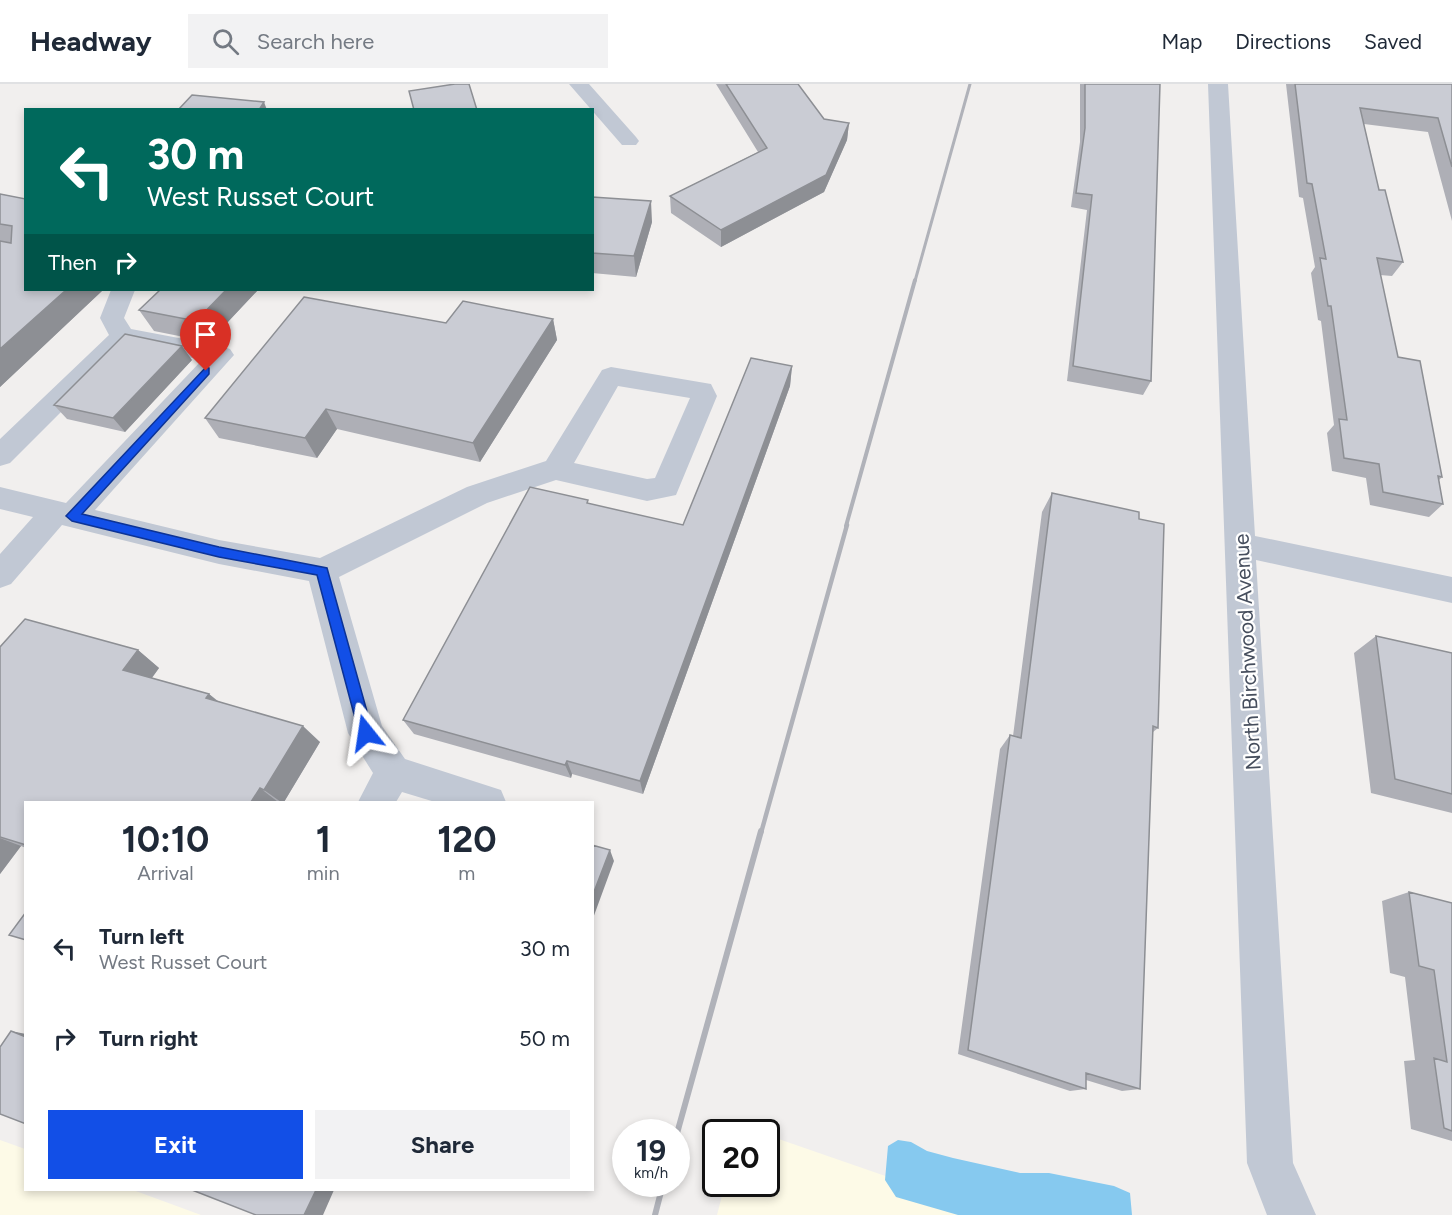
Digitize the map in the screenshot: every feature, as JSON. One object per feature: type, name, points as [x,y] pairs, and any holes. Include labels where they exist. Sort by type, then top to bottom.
[{"type":"street","points":[[579,84],[629,141]]},
{"type":"street","name":"North Birchwood Avenue","points":[[1218,84],[1270,1163],[1278,1188],[1293,1215]]},
{"type":"street","points":[[0,575],[64,514],[220,355],[123,336],[112,318],[123,291]]},
{"type":"street","points":[[0,456],[123,336]]},
{"type":"street","points":[[0,498],[219,552],[322,571],[477,495],[556,469],[647,490],[666,487],[704,396],[702,391],[611,376],[556,469]]},
{"type":"street","points":[[1241,545],[1452,590]]},
{"type":"street","points":[[322,571],[366,733],[385,787],[481,801]]},
{"type":"shaded area","points":[[0,1140],[24,1149],[24,1191],[136,1191],[201,1215],[0,1215]]},
{"type":"shaded area","points":[[780,1140],[998,1215],[717,1215],[722,1197],[780,1197]]},
{"type":"water","points":[[898,1140],[911,1142],[927,1151],[1020,1173],[1049,1173],[1114,1186],[1130,1193],[1132,1215],[958,1215],[896,1197],[885,1180],[888,1146]]},
{"type":"building","points":[[469,84],[476,108],[413,108],[409,91]]},
{"type":"building","points":[[726,84],[798,84],[824,119],[849,123],[826,175],[721,230],[670,196],[767,148]]},
{"type":"building","points":[[1085,84],[1160,84],[1151,381],[1073,366],[1092,195],[1076,193],[1085,128]]},
{"type":"building","points":[[1295,84],[1452,84],[1452,167],[1438,118],[1360,108],[1379,190],[1385,190],[1403,262],[1377,258],[1398,357],[1420,361],[1442,477],[1438,476],[1443,504],[1383,492],[1379,464],[1344,458],[1339,419],[1347,420],[1331,306],[1328,306],[1320,258],[1326,259],[1312,184],[1307,183]]},
{"type":"building","points":[[192,95],[264,102],[260,108],[180,108]]},
{"type":"building","points":[[0,194],[24,199],[24,291],[65,291],[0,349],[0,241],[11,243],[12,226],[0,224]]},
{"type":"building","points":[[594,197],[651,201],[634,256],[594,253]]},
{"type":"building","points":[[159,291],[225,291],[196,321],[139,310]]},
{"type":"building","points":[[304,297],[446,323],[463,301],[553,319],[473,443],[326,409],[305,438],[205,418]]},
{"type":"building","points":[[125,334],[182,346],[113,418],[54,405]]},
{"type":"building","points":[[751,358],[792,366],[640,781],[567,761],[565,765],[403,720],[530,487],[683,525]]},
{"type":"building","points":[[1052,493],[1139,512],[1139,519],[1164,524],[1158,728],[1153,726],[1140,1089],[1086,1073],[1086,1089],[968,1050],[1010,735],[1021,738]]},
{"type":"building","points":[[25,619],[138,650],[123,670],[209,694],[206,698],[303,726],[264,790],[260,788],[252,801],[24,801],[24,844],[0,837],[0,647]]},
{"type":"building","points":[[1376,636],[1452,653],[1452,794],[1395,779]]},
{"type":"building","points":[[594,846],[610,850],[594,892]]},
{"type":"building","points":[[1409,892],[1452,903],[1452,1131],[1444,1128],[1434,1058],[1447,1062],[1434,970],[1419,966]]},
{"type":"building","points":[[24,915],[24,939],[9,935]]},
{"type":"building","points":[[11,1031],[24,1036],[24,1123],[0,1114],[0,1047]]},
{"type":"building","points":[[195,1191],[316,1191],[304,1215],[256,1215]]},
{"type":"railway","points":[[915,281],[970,84]]},
{"type":"railway","points":[[846,526],[915,280]]},
{"type":"railway","points":[[761,833],[847,525]]},
{"type":"railway","points":[[681,1119],[761,831]]},
{"type":"railway","points":[[655,1215],[660,1197]]},
{"type":"route","points":[[206,371],[72,516],[219,552],[322,571],[366,733]]}]
